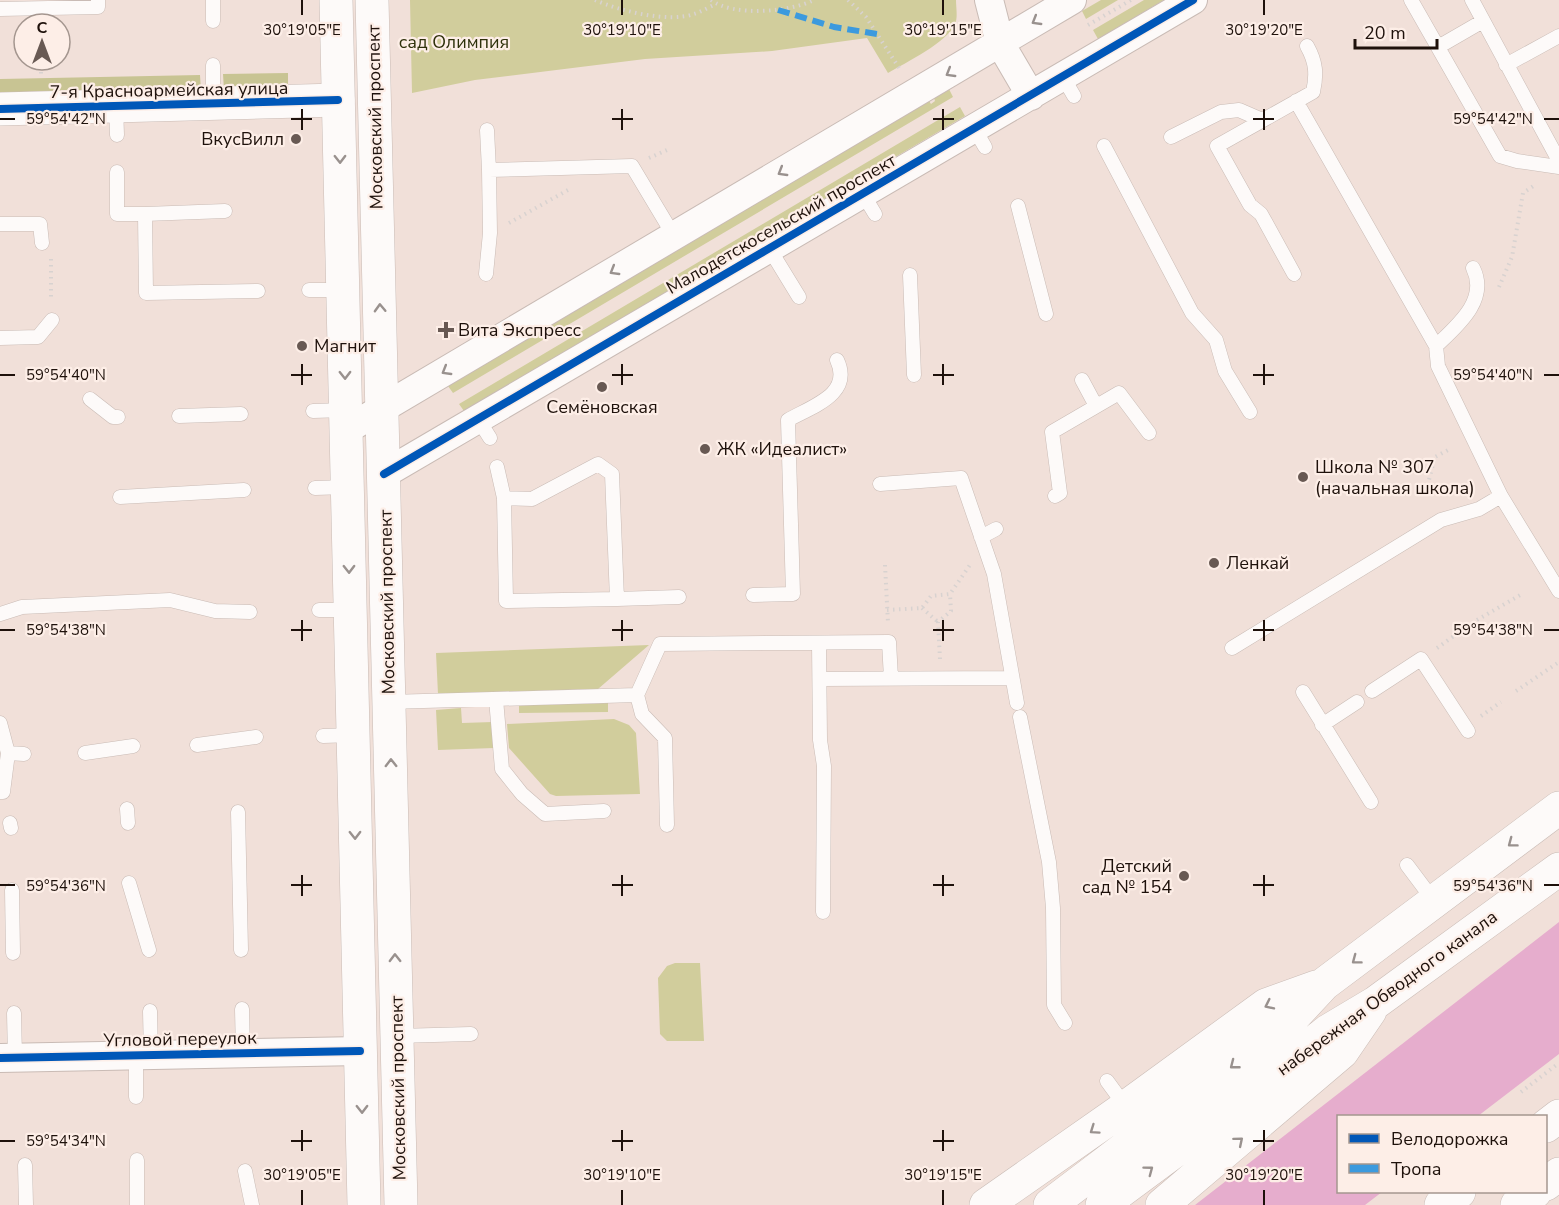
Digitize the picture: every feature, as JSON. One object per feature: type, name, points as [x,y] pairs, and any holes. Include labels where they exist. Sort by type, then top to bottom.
[{"type":"main road","name":"Московский проспект","points":[[336,0],[342,290],[389,702],[401,1205]]},
{"type":"main road","name":"Московский проспект","points":[[364,1205],[360,1051],[338,735],[334,610],[347,487],[361,444],[383,409],[372,0]]},
{"type":"main road","name":"7-я Красноармейская улица","points":[[0,109],[116,120],[213,103],[338,100]]},
{"type":"main road","name":"набережная Обводного канала","points":[[1050,1205],[1283,1028],[1324,984],[1559,808]]},
{"type":"main road","name":"набережная Обводного канала","points":[[1102,1205],[1203,1130],[1328,1031],[1375,1003],[1559,869]]},
{"type":"main road","points":[[986,1205],[1266,1005],[1324,984]]},
{"type":"main road","points":[[1162,1205],[1342,1052],[1375,1003]]},
{"type":"main road","points":[[1547,1183],[1559,1174]]},
{"type":"main road","points":[[1441,1205],[1456,1193]]},
{"type":"street","points":[[989,0],[1000,43],[1031,96]]},
{"type":"street","points":[[361,444],[383,409],[1072,0]]},
{"type":"street","name":"Малодетскосельский проспект","points":[[361,444],[484,428],[626,342],[770,248],[869,204],[980,137],[1031,96],[1069,86],[1193,0]]},
{"type":"street","name":"Угловой переулок","points":[[8,1058],[360,1051]]},
{"type":"lane","points":[[0,9],[98,7],[98,0]]},
{"type":"lane","points":[[213,0],[213,21]]},
{"type":"lane","points":[[1411,0],[1500,156],[1559,167]]},
{"type":"lane","points":[[1472,0],[1559,161]]},
{"type":"lane","points":[[1438,47],[1483,21]]},
{"type":"lane","points":[[1506,65],[1559,36]]},
{"type":"lane","points":[[1294,274],[1261,214],[1250,205],[1217,146],[1313,92],[1317,76],[1314,57],[1307,46]]},
{"type":"lane","points":[[213,65],[213,103]]},
{"type":"lane","points":[[338,100],[375,99]]},
{"type":"lane","points":[[1296,101],[1436,346],[1438,366],[1502,496],[1559,591]]},
{"type":"lane","points":[[1172,137],[1221,112],[1239,110],[1262,120]]},
{"type":"lane","points":[[486,274],[490,233],[487,130]]},
{"type":"lane","points":[[1104,146],[1192,313],[1216,340],[1226,371],[1250,412]]},
{"type":"lane","points":[[489,170],[632,166],[674,236]]},
{"type":"lane","points":[[117,172],[117,214],[225,211]]},
{"type":"lane","points":[[1018,206],[1046,314]]},
{"type":"lane","points":[[145,214],[146,293],[258,291]]},
{"type":"lane","points":[[0,224],[40,224],[42,243]]},
{"type":"lane","points":[[770,248],[800,297]]},
{"type":"lane","points":[[1436,346],[1461,323],[1472,306],[1478,291],[1478,278],[1473,268]]},
{"type":"lane","points":[[910,275],[914,375]]},
{"type":"lane","points":[[309,290],[342,290]]},
{"type":"lane","points":[[0,338],[38,337],[52,320]]},
{"type":"lane","points":[[753,595],[794,594],[788,420],[836,391],[842,380],[842,369],[837,360]]},
{"type":"lane","points":[[1082,380],[1096,406]]},
{"type":"lane","points":[[1055,496],[1060,493],[1052,432],[1119,393],[1149,434]]},
{"type":"lane","points":[[90,399],[113,417],[118,417]]},
{"type":"lane","points":[[313,411],[361,444]]},
{"type":"lane","points":[[178,416],[241,414]]},
{"type":"lane","points":[[504,498],[532,499],[598,464],[612,474],[617,599]]},
{"type":"lane","points":[[497,467],[504,498],[506,601],[679,597]]},
{"type":"lane","points":[[880,484],[961,478],[983,541],[994,574],[1012,678],[1049,862],[1053,908],[1054,1005],[1065,1023]]},
{"type":"lane","points":[[315,488],[347,487]]},
{"type":"lane","points":[[120,497],[244,490]]},
{"type":"lane","points":[[1232,648],[1441,520],[1479,509],[1502,496]]},
{"type":"lane","points":[[983,541],[996,529]]},
{"type":"lane","points":[[0,614],[22,607],[170,600],[215,611],[250,612]]},
{"type":"lane","points":[[667,825],[665,738],[642,714],[637,695],[660,644],[889,642],[891,678]]},
{"type":"lane","points":[[819,643],[820,740],[824,766],[823,912]]},
{"type":"lane","points":[[1372,691],[1421,659],[1468,730]]},
{"type":"lane","points":[[820,679],[1012,678]]},
{"type":"lane","points":[[1303,692],[1371,802]]},
{"type":"lane","points":[[389,702],[637,695]]},
{"type":"lane","points":[[496,699],[502,769],[522,794],[544,814],[604,812]]},
{"type":"lane","points":[[1322,724],[1357,702]]},
{"type":"lane","points":[[0,723],[8,753],[3,792],[0,792]]},
{"type":"lane","points":[[197,745],[256,737]]},
{"type":"lane","points":[[85,753],[133,746]]},
{"type":"lane","points":[[8,753],[24,754]]},
{"type":"lane","points":[[238,812],[241,950]]},
{"type":"lane","points":[[1407,865],[1434,901]]},
{"type":"lane","points":[[129,883],[148,950]]},
{"type":"lane","points":[[12,890],[13,953]]},
{"type":"lane","points":[[242,1009],[243,1053]]},
{"type":"lane","points":[[136,1097],[150,1011]]},
{"type":"lane","points":[[8,1058],[14,1013]]},
{"type":"lane","points":[[397,1036],[471,1034]]},
{"type":"lane","points":[[1107,1081],[1126,1107]]},
{"type":"lane","points":[[136,1160],[137,1205]]},
{"type":"lane","points":[[26,1166],[26,1205]]},
{"type":"lane","points":[[245,1171],[252,1205]]},
{"type":"path","points":[[595,0],[622,10],[662,16],[692,15],[716,4]]},
{"type":"path","points":[[711,0],[716,4],[744,10],[794,8],[814,0]]},
{"type":"path","points":[[848,0],[866,17],[905,78]]},
{"type":"path","points":[[1080,30],[1131,0]]},
{"type":"path","points":[[1498,290],[1512,257],[1523,193],[1541,182]]},
{"type":"path","points":[[490,233],[570,189]]},
{"type":"path","points":[[42,243],[51,256],[52,320]]},
{"type":"path","points":[[1426,491],[1435,457],[1450,449]]},
{"type":"path","points":[[938,622],[951,611],[950,594],[983,541]]},
{"type":"path","points":[[885,564],[889,642]]},
{"type":"path","points":[[922,608],[931,596],[950,594]]},
{"type":"path","points":[[1477,620],[1522,594]]},
{"type":"path","points":[[887,610],[922,608],[938,622],[940,678]]},
{"type":"path","points":[[1421,659],[1461,631]]},
{"type":"path","points":[[1516,691],[1559,662]]},
{"type":"path","points":[[1521,1092],[1559,1063]]},
{"type":"green space","name":"сад Олимпия","points":[[410,0],[956,0],[957,16],[951,31],[944,38],[925,52],[888,73],[867,38],[772,51],[645,59],[475,80],[412,93]]},
{"type":"green space","points":[[1101,0],[1118,0],[1086,19],[1082,11]]},
{"type":"green space","points":[[1144,0],[1164,0],[1098,39],[1093,30]]},
{"type":"green space","points":[[949,89],[953,97],[453,393],[448,386],[929,101],[931,104],[935,101],[934,98]]},
{"type":"green space","points":[[960,107],[965,116],[464,411],[459,404]]},
{"type":"green space","points":[[649,645],[598,689],[438,694],[436,653]]},
{"type":"green space","points":[[608,703],[608,712],[519,713],[519,705]]},
{"type":"green space","points":[[461,708],[462,723],[493,722],[494,748],[438,750],[436,710]]},
{"type":"green space","points":[[614,719],[629,725],[636,733],[640,794],[556,796],[550,794],[509,748],[507,724]]},
{"type":"green space","points":[[675,963],[700,963],[704,1041],[667,1041],[660,1034],[658,978],[667,966]]},
{"type":"shaded area","points":[[288,73],[288,89],[224,90],[223,74]]},
{"type":"shaded area","points":[[200,75],[201,91],[0,96],[0,79]]},
{"type":"shaded area","points":[[1559,922],[1559,1054],[1479,1115],[1337,1115],[1337,1193],[1381,1193],[1365,1205],[1195,1205]]},
{"type":"marked path","points":[[778,10],[834,27],[877,34]]},
{"type":"cycle path","points":[[384,474],[1193,0]]},
{"type":"cycle path","points":[[0,109],[338,100]]},
{"type":"cycle path","points":[[0,1058],[360,1051]]},
{"type":"place","name":"ВкусВилл","points":[[296,139]]},
{"type":"place","name":"Вита Экспресс","points":[[446,330]]},
{"type":"place","name":"Магнит","points":[[302,346]]},
{"type":"place","name":"Семёновская","points":[[602,387]]},
{"type":"place","name":"ЖК «Идеалист»","points":[[705,449]]},
{"type":"place","name":"Школа № 307 (начальная школа)","points":[[1303,477]]},
{"type":"place","name":"Ленкай","points":[[1214,563]]},
{"type":"place","name":"Детский сад № 154","points":[[1184,876]]}]
